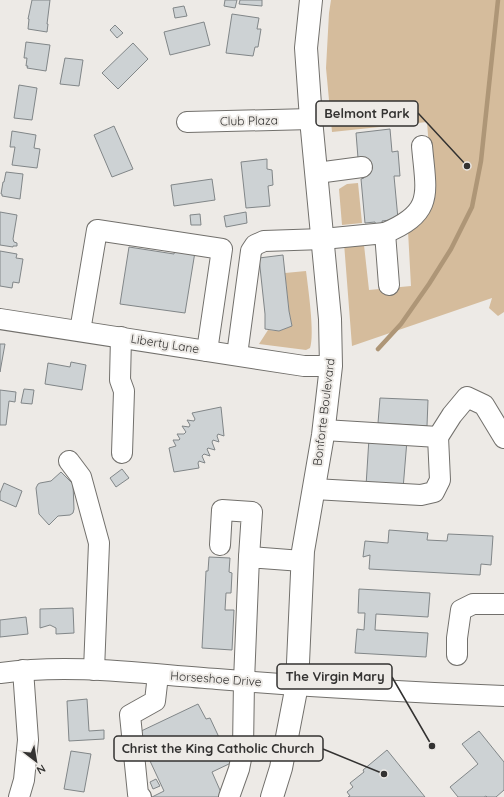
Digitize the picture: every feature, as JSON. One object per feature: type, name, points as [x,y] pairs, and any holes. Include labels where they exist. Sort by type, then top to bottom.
[{"type":"main road","name":"Bonforte Boulevard","points":[[272,797],[281,768],[297,685],[302,560],[324,430],[331,366],[330,319],[311,119],[306,48],[311,0]]},
{"type":"street","name":"Club Plaza","points":[[187,122],[311,119]]},
{"type":"street","points":[[237,355],[251,251],[254,245],[264,241],[323,239],[385,233],[400,227],[417,214],[423,203],[426,191],[422,146]]},
{"type":"street","points":[[317,173],[362,167]]},
{"type":"street","points":[[80,331],[97,230],[222,249],[207,350]]},
{"type":"street","points":[[385,233],[388,284]]},
{"type":"street","name":"Liberty Lane","points":[[0,319],[121,336],[304,366],[331,366]]},
{"type":"street","points":[[121,336],[120,380],[124,390],[122,453]]},
{"type":"street","points":[[314,489],[421,495],[434,492],[440,480],[438,437],[452,415],[467,397],[484,405],[504,438]]},
{"type":"street","points":[[324,430],[438,437]]},
{"type":"street","points":[[69,461],[81,477],[99,543],[94,670]]},
{"type":"street","points":[[220,545],[222,510],[252,512],[244,681],[243,749],[239,769],[229,797]]},
{"type":"street","points":[[249,558],[302,560]]},
{"type":"street","points":[[457,655],[457,638],[461,610],[473,604],[504,604]]},
{"type":"street","name":"Horseshoe Drive","points":[[0,673],[23,670],[72,668],[297,685],[504,696]]},
{"type":"street","points":[[19,797],[24,780],[28,740],[23,670]]},
{"type":"street","points":[[141,797],[138,794],[130,715],[155,701],[158,675]]},
{"type":"shaded area","points":[[331,0],[504,0],[504,312],[498,316],[489,308],[492,298],[352,346],[344,243],[364,245],[369,290],[411,286],[408,231],[433,201],[427,122],[332,132],[326,68]]},
{"type":"shaded area","points":[[358,183],[362,223],[342,225],[339,189],[347,184]]},
{"type":"shaded area","points":[[306,271],[312,333],[310,348],[306,350],[259,344],[268,330],[279,331],[292,326],[285,273]]},
{"type":"building","points":[[32,0],[50,0],[47,32],[28,29],[28,19]]},
{"type":"building","points":[[225,0],[237,0],[235,8],[224,6]]},
{"type":"building","points":[[240,0],[262,0],[262,6],[239,4]]},
{"type":"building","points":[[184,6],[187,16],[175,18],[173,8]]},
{"type":"building","points":[[232,14],[259,18],[257,29],[261,29],[258,47],[255,47],[253,56],[226,53]]},
{"type":"building","points":[[204,22],[210,45],[170,55],[164,32]]},
{"type":"building","points":[[115,25],[123,33],[117,38],[110,30]]},
{"type":"building","points":[[26,42],[50,45],[46,71],[27,68],[27,58],[24,58]]},
{"type":"building","points":[[133,43],[148,59],[118,89],[102,73]]},
{"type":"building","points":[[65,58],[83,60],[79,86],[60,84]]},
{"type":"building","points":[[19,85],[37,88],[32,120],[14,118]]},
{"type":"building","points":[[114,126],[133,169],[112,177],[94,135]]},
{"type":"building","points":[[390,129],[392,152],[398,151],[400,176],[394,176],[398,219],[382,221],[383,226],[376,226],[375,222],[365,223],[361,179],[364,178],[361,157],[358,158],[356,133]]},
{"type":"building","points":[[12,131],[36,135],[34,148],[40,149],[37,168],[12,165],[15,147],[10,147]]},
{"type":"building","points":[[267,159],[267,169],[272,170],[273,185],[268,186],[270,206],[246,208],[241,162]]},
{"type":"building","points":[[6,172],[23,174],[20,199],[2,196],[3,182]]},
{"type":"building","points":[[212,179],[215,200],[174,206],[171,185]]},
{"type":"building","points":[[0,212],[17,215],[13,239],[14,242],[17,243],[17,246],[13,247],[0,245]]},
{"type":"building","points":[[246,212],[247,223],[226,227],[224,216]]},
{"type":"building","points":[[200,214],[201,225],[191,225],[190,215]]},
{"type":"building","points":[[129,247],[174,254],[175,249],[195,252],[185,313],[120,304]]},
{"type":"building","points":[[0,251],[17,254],[16,258],[23,259],[19,283],[13,282],[12,288],[0,286]]},
{"type":"building","points":[[283,255],[292,326],[279,331],[265,329],[265,314],[259,258]]},
{"type":"building","points":[[0,344],[5,344],[0,372]]},
{"type":"building","points":[[71,362],[86,365],[82,390],[45,384],[48,363],[70,367]]},
{"type":"building","points":[[24,389],[34,390],[32,404],[21,403]]},
{"type":"building","points":[[0,390],[16,392],[15,402],[9,401],[6,425],[0,425]]},
{"type":"building","points":[[380,398],[428,400],[427,426],[378,423]]},
{"type":"building","points":[[221,407],[224,436],[218,434],[217,436],[219,442],[213,440],[212,442],[215,450],[207,449],[210,456],[204,454],[202,456],[205,463],[199,461],[199,468],[174,472],[169,448],[176,446],[173,440],[180,439],[177,434],[184,434],[186,432],[182,426],[189,427],[190,425],[187,420],[194,421],[195,419],[192,413]]},
{"type":"building","points":[[369,438],[407,440],[403,489],[366,486]]},
{"type":"building","points":[[122,469],[129,478],[116,487],[110,478]]},
{"type":"building","points":[[61,472],[73,484],[74,509],[73,513],[70,515],[58,516],[49,525],[39,514],[36,488],[38,484],[51,481]]},
{"type":"building","points":[[4,483],[22,491],[16,507],[0,500],[0,493]]},
{"type":"building","points":[[389,530],[428,533],[427,540],[447,541],[448,534],[493,536],[491,565],[481,564],[480,575],[369,569],[370,555],[363,557],[365,541],[388,543]]},
{"type":"building","points":[[209,557],[230,558],[229,572],[232,573],[231,593],[226,593],[225,610],[234,610],[232,650],[202,648],[206,571],[208,571]]},
{"type":"building","points":[[359,589],[430,593],[428,617],[376,614],[375,630],[428,633],[426,657],[355,653],[357,629],[364,630],[365,613],[358,613]]},
{"type":"building","points":[[73,608],[74,633],[56,634],[56,628],[50,625],[40,628],[40,609]]},
{"type":"building","points":[[26,617],[28,634],[0,637],[0,620]]},
{"type":"building","points":[[87,699],[89,731],[104,730],[104,739],[69,741],[67,701]]},
{"type":"building","points":[[198,704],[206,719],[210,718],[231,763],[212,772],[223,797],[152,797],[164,791],[137,733]]},
{"type":"building","points":[[479,731],[504,762],[504,790],[496,797],[458,797],[450,787],[478,764],[462,744]]},
{"type":"building","points":[[387,750],[425,797],[348,797],[350,796],[347,792],[353,787],[350,783]]},
{"type":"building","points":[[71,751],[91,754],[84,792],[64,789]]},
{"type":"building","points":[[156,779],[160,786],[153,789],[150,782]]},
{"type":"waterway","points":[[378,349],[401,324],[429,284],[451,249],[472,207],[481,161],[498,0]]},
{"type":"place","name":"Belmont Park","points":[[467,166]]},
{"type":"place","name":"The Virgin Mary","points":[[432,746]]},
{"type":"place","name":"Christ the King Catholic Church","points":[[384,774]]}]
